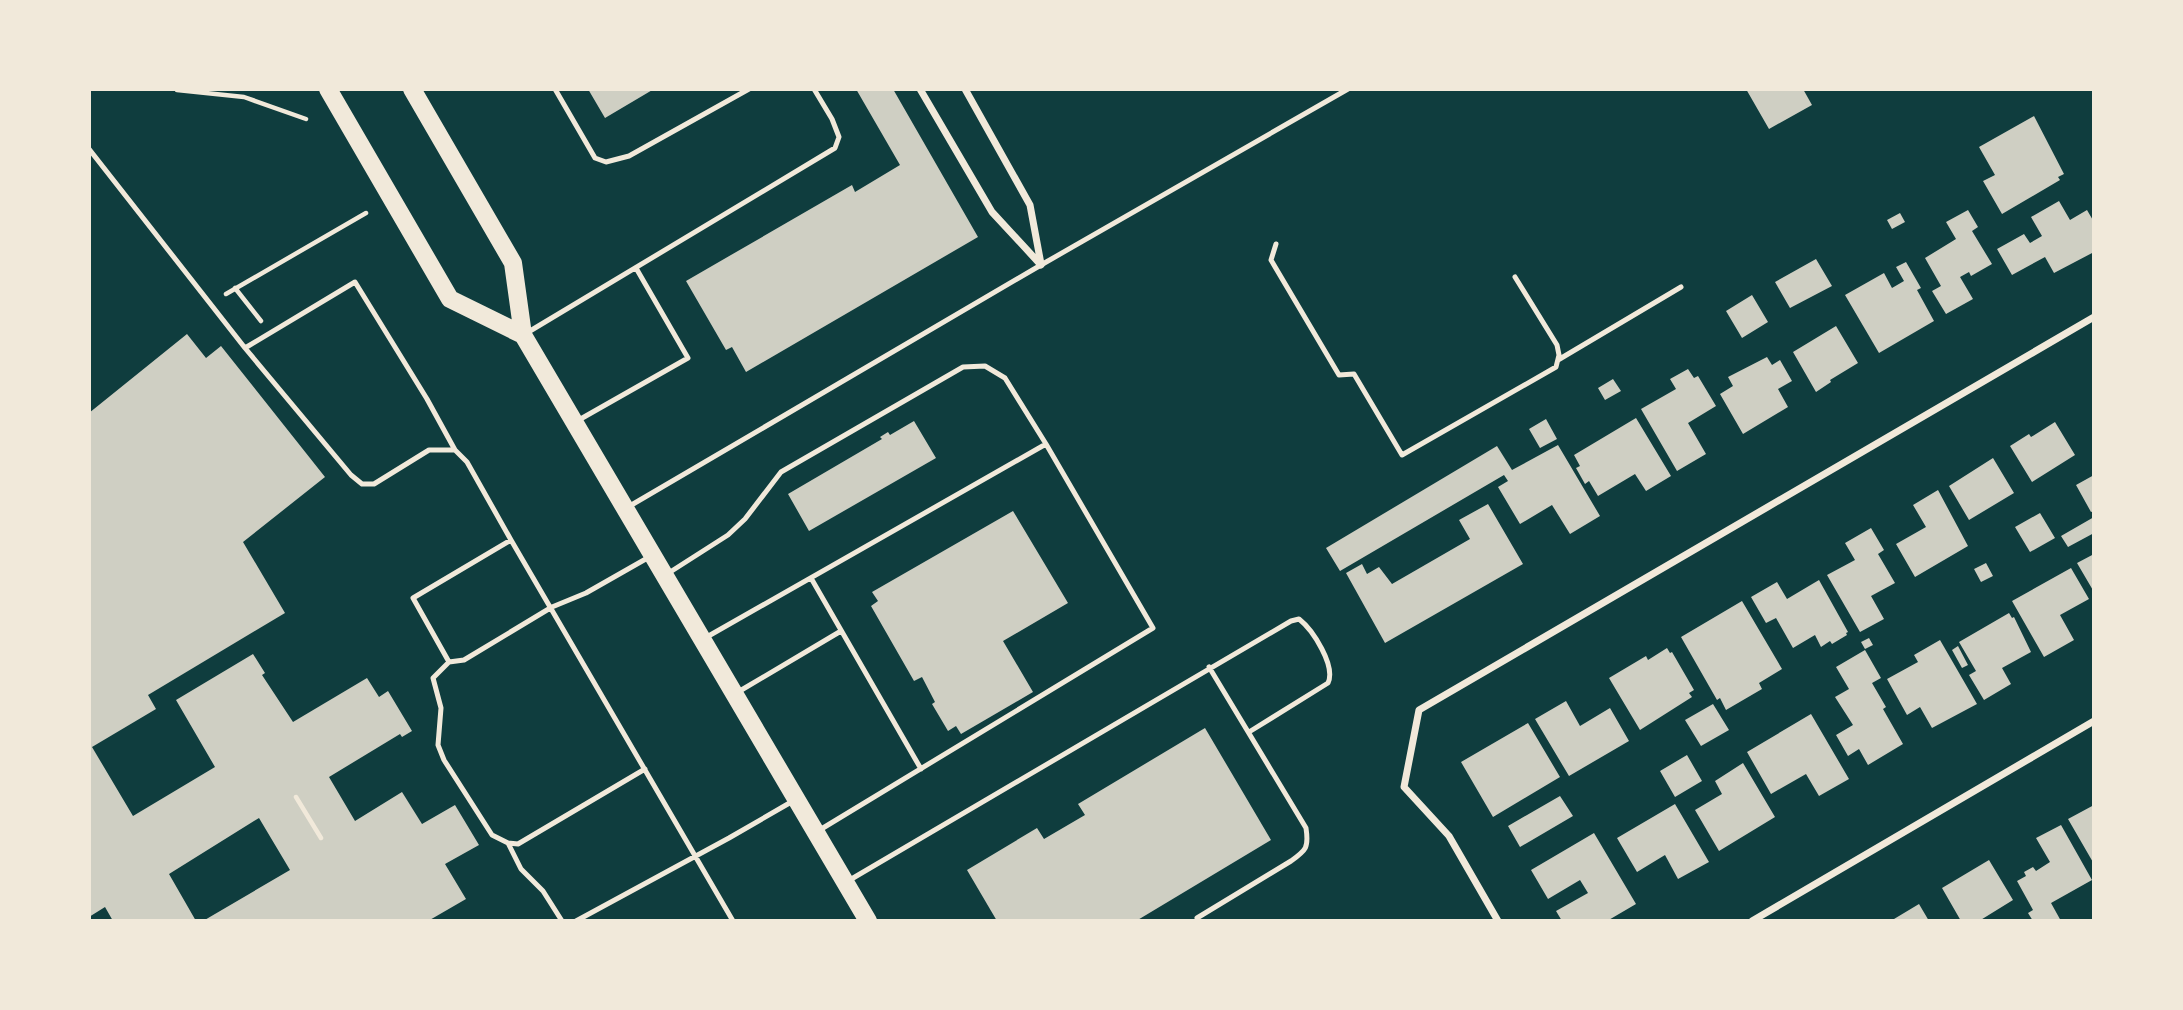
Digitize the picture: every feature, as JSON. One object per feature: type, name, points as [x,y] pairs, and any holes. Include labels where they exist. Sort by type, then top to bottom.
[{"type":"main road","points":[[328,89],[450,299],[523,335]]},
{"type":"main road","points":[[412,89],[513,263],[523,335],[867,921]]},
{"type":"street","points":[[920,89],[992,212],[1041,265]]},
{"type":"street","points":[[965,89],[1030,205],[1041,265]]},
{"type":"street","points":[[1498,921],[1449,836],[1405,787],[1419,710],[2094,317]]},
{"type":"street","points":[[1752,921],[2094,721]]},
{"type":"lane","points":[[555,89],[595,158],[606,162],[629,156],[749,89]]},
{"type":"lane","points":[[523,335],[835,148],[839,137],[814,89]]},
{"type":"lane","points":[[625,508],[1348,89]]},
{"type":"lane","points":[[89,149],[245,348],[351,475],[362,484],[374,484],[429,450],[455,450]]},
{"type":"lane","points":[[1276,244],[1272,260],[1339,375],[1354,374],[1402,455],[1556,367],[1559,355],[1557,345],[1515,277]]},
{"type":"lane","points":[[575,423],[688,358],[636,268]]},
{"type":"lane","points":[[245,348],[355,282],[455,450],[467,462],[733,921]]},
{"type":"lane","points":[[1558,360],[1681,288]]},
{"type":"lane","points":[[664,576],[727,535],[754,508],[781,472],[963,367],[985,366],[1004,378],[1046,444],[1153,628],[816,833]]},
{"type":"lane","points":[[702,640],[1046,444]]},
{"type":"lane","points":[[449,662],[413,598],[511,540]]},
{"type":"lane","points":[[645,769],[519,844],[508,843],[492,835],[444,760],[438,745],[441,708],[433,678],[449,662],[464,660],[552,607],[586,593],[652,555]]},
{"type":"lane","points":[[811,578],[921,769]]},
{"type":"lane","points":[[845,883],[1209,667],[1299,619],[1305,624],[1329,664],[1331,671],[1328,682],[1248,732]]},
{"type":"lane","points":[[734,694],[841,631]]},
{"type":"lane","points":[[1197,918],[1291,861],[1305,850],[1308,840],[1306,828],[1209,667]]},
{"type":"lane","points":[[576,921],[796,799]]},
{"type":"lane","points":[[508,843],[521,869],[543,891],[562,921]]},
{"type":"path","points":[[177,90],[244,97],[306,120]]},
{"type":"path","points":[[226,294],[366,213]]},
{"type":"path","points":[[235,288],[262,322]]},
{"type":"path","points":[[296,797],[321,838]]},
{"type":"building","points":[[588,89],[654,89],[605,118]]},
{"type":"building","points":[[856,89],[893,89],[978,237],[746,372],[732,347],[726,350],[686,281],[852,185],[855,192],[900,165]]},
{"type":"building","points":[[1746,89],[1803,89],[1812,105],[1769,129]]},
{"type":"building","points":[[2034,116],[2064,174],[2058,177],[2060,180],[2002,214],[1983,181],[1995,175],[1979,147]]},
{"type":"building","points":[[2059,201],[2070,220],[2087,210],[2094,222],[2094,252],[2054,273],[2045,257],[2012,275],[1997,249],[2024,234],[2030,243],[2042,236],[2031,217]]},
{"type":"building","points":[[1968,210],[1978,227],[1972,231],[1992,264],[1971,276],[1969,272],[1960,277],[1973,299],[1946,314],[1932,291],[1941,286],[1925,258],[1956,239],[1946,222]]},
{"type":"building","points":[[1900,213],[1905,222],[1892,229],[1887,220]]},
{"type":"building","points":[[1816,259],[1832,286],[1790,308],[1775,282]]},
{"type":"building","points":[[1906,262],[1921,288],[1917,290],[1934,321],[1879,353],[1845,295],[1884,273],[1892,288],[1904,281],[1896,267]]},
{"type":"building","points":[[1752,295],[1768,322],[1742,338],[1726,311]]},
{"type":"building","points":[[1836,326],[1858,363],[1816,392],[1793,352]]},
{"type":"building","points":[[187,334],[206,358],[221,346],[325,477],[243,542],[285,613],[148,695],[156,709],[92,747],[133,816],[215,767],[176,700],[253,654],[265,673],[262,675],[293,722],[367,678],[379,697],[388,691],[412,731],[402,737],[400,734],[329,777],[355,821],[402,792],[422,824],[455,805],[479,845],[445,864],[466,899],[428,921],[203,921],[290,870],[259,818],[169,874],[196,921],[113,921],[105,907],[89,917],[89,413]]},
{"type":"building","points":[[1767,357],[1772,365],[1780,360],[1792,381],[1778,389],[1788,407],[1743,434],[1720,394],[1733,386],[1728,377]]},
{"type":"building","points":[[1688,369],[1694,378],[1698,376],[1716,406],[1688,423],[1706,454],[1677,471],[1641,409],[1676,389],[1670,379]]},
{"type":"building","points":[[1613,379],[1621,391],[1605,400],[1598,388]]},
{"type":"building","points":[[1636,418],[1671,476],[1646,491],[1635,474],[1598,496],[1589,481],[1585,484],[1576,468],[1580,466],[1574,455]]},
{"type":"building","points":[[1546,419],[1557,439],[1540,448],[1529,429]]},
{"type":"building","points":[[914,421],[936,458],[809,531],[788,494],[882,439],[880,437],[888,432],[890,435]]},
{"type":"building","points":[[2055,422],[2075,455],[2032,482],[2010,446]]},
{"type":"building","points":[[1558,445],[1600,516],[1570,534],[1552,505],[1520,524],[1498,487],[1508,481],[1504,475],[1340,571],[1326,548],[1497,446],[1512,470]]},
{"type":"building","points":[[1993,458],[2014,493],[1969,520],[1949,486]]},
{"type":"building","points":[[2094,475],[2094,511],[2091,512],[2076,485]]},
{"type":"building","points":[[1938,490],[1968,546],[1915,577],[1896,544],[1926,527],[1913,505]]},
{"type":"building","points":[[1488,504],[1523,564],[1385,643],[1346,573],[1362,564],[1367,574],[1379,567],[1392,584],[1470,539],[1459,520]]},
{"type":"building","points":[[1013,511],[1068,603],[1003,641],[1033,692],[961,734],[956,726],[948,731],[932,704],[935,702],[922,677],[914,681],[871,606],[878,601],[872,592]]},
{"type":"building","points":[[2040,513],[2055,538],[2030,552],[2015,527]]},
{"type":"building","points":[[2094,517],[2094,533],[2068,547],[2061,536]]},
{"type":"building","points":[[1871,528],[1884,550],[1878,554],[1895,583],[1871,596],[1884,619],[1860,632],[1827,575],[1855,560],[1845,543]]},
{"type":"building","points":[[2094,554],[2094,592],[2077,563]]},
{"type":"building","points":[[1986,563],[1993,576],[1981,582],[1974,569]]},
{"type":"building","points":[[2071,568],[2089,599],[2060,615],[2074,640],[2044,657],[2012,601]]},
{"type":"building","points":[[1819,580],[1848,632],[1847,635],[1821,647],[1815,635],[1793,648],[1776,618],[1766,623],[1751,597],[1777,582],[1787,599]]},
{"type":"building","points":[[1742,601],[1782,669],[1759,683],[1762,689],[1726,710],[1720,698],[1717,700],[1681,637]]},
{"type":"building","points":[[2009,613],[2014,617],[2031,652],[2002,668],[2011,684],[1984,700],[1969,675],[1976,671],[1959,642]]},
{"type":"building","points":[[1869,638],[1873,645],[1865,649],[1861,642]]},
{"type":"building","points":[[1940,640],[1977,704],[1932,728],[1920,707],[1907,715],[1887,679],[1918,662],[1914,655]]},
{"type":"building","points":[[1958,646],[1968,665],[1962,668],[1952,650]]},
{"type":"building","points":[[1667,648],[1694,690],[1689,693],[1692,697],[1640,730],[1609,678],[1646,656],[1648,660]]},
{"type":"building","points":[[1865,650],[1881,678],[1872,683],[1903,744],[1868,765],[1859,749],[1848,756],[1836,735],[1853,725],[1835,697],[1849,689],[1836,667]]},
{"type":"building","points":[[1566,701],[1580,726],[1610,708],[1629,741],[1569,776],[1535,719]]},
{"type":"building","points":[[1713,704],[1729,730],[1701,746],[1685,720]]},
{"type":"building","points":[[1811,714],[1849,779],[1819,796],[1806,774],[1771,794],[1747,752]]},
{"type":"building","points":[[1528,723],[1560,777],[1493,817],[1461,762]]},
{"type":"building","points":[[1205,728],[1271,840],[1136,921],[997,921],[967,870],[1037,828],[1044,839],[1085,815],[1078,804]]},
{"type":"building","points":[[1687,755],[1702,781],[1675,797],[1660,771]]},
{"type":"building","points":[[1743,763],[1775,817],[1719,851],[1695,810],[1722,794],[1715,781]]},
{"type":"building","points":[[1560,796],[1573,816],[1520,847],[1508,826]]},
{"type":"building","points":[[1675,804],[1709,862],[1678,879],[1665,855],[1637,872],[1617,838]]},
{"type":"building","points":[[2094,805],[2094,864],[2068,819]]},
{"type":"building","points":[[2061,825],[2092,880],[2051,903],[2061,921],[2033,921],[2028,913],[2033,910],[2017,881],[2026,876],[2024,872],[2033,867],[2036,871],[2050,862],[2036,838]]},
{"type":"building","points":[[1594,833],[1636,904],[1607,921],[1562,921],[1556,911],[1588,893],[1580,880],[1548,899],[1531,870]]},
{"type":"building","points":[[1989,860],[2013,900],[1979,921],[1961,921],[1942,888]]},
{"type":"building","points":[[1919,904],[1929,921],[1895,921],[1894,919]]}]
